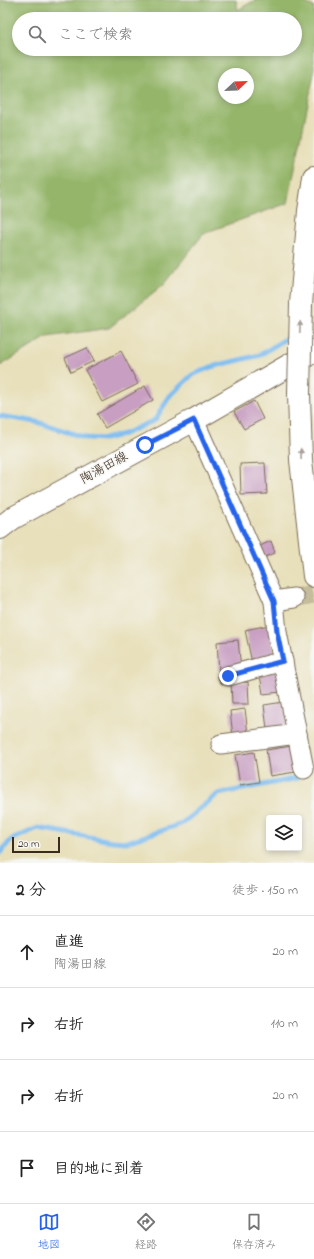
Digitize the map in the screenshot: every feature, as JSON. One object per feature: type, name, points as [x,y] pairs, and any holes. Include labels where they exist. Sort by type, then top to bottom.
[{"type":"main road","points":[[314,178],[309,211],[301,304],[299,394],[301,460],[314,576]]},
{"type":"main road","name":"陶湯田線","points":[[0,528],[13,518],[194,420],[314,351]]},
{"type":"street","points":[[194,420],[274,601],[277,632],[304,769]]},
{"type":"street","points":[[274,601],[294,598]]},
{"type":"street","points":[[228,676],[283,661]]},
{"type":"street","points":[[221,744],[297,734]]},
{"type":"green space","points":[[0,0],[236,0],[238,10],[255,0],[299,0],[314,7],[314,73],[288,203],[204,233],[164,284],[109,328],[47,337],[0,366]]},
{"type":"building","points":[[87,348],[94,361],[71,372],[65,358]]},
{"type":"building","points":[[121,351],[138,384],[102,402],[85,370]]},
{"type":"building","points":[[145,386],[153,400],[105,428],[97,414]]},
{"type":"building","points":[[254,401],[263,419],[244,429],[234,412]]},
{"type":"building","points":[[265,463],[267,494],[241,495],[240,464]]},
{"type":"building","points":[[271,541],[275,553],[265,557],[260,546]]},
{"type":"building","points":[[269,625],[276,659],[252,663],[245,630]]},
{"type":"building","points":[[238,640],[241,669],[219,671],[217,642]]},
{"type":"building","points":[[278,671],[281,692],[263,694],[260,674]]},
{"type":"building","points":[[248,682],[249,704],[232,704],[231,683]]},
{"type":"building","points":[[284,702],[288,726],[267,729],[264,705]]},
{"type":"building","points":[[245,709],[248,734],[233,736],[230,711]]},
{"type":"building","points":[[292,746],[296,772],[270,776],[266,750]]},
{"type":"building","points":[[254,752],[259,782],[240,785],[235,755]]},
{"type":"waterway","points":[[0,416],[37,422],[86,438],[105,439],[124,434],[155,420],[169,397],[192,375],[211,367],[260,355],[293,334]]},
{"type":"waterway","points":[[0,853],[11,840],[38,828],[112,841],[127,842],[181,824],[218,794],[298,778]]},
{"type":"tunnel","points":[[294,598],[314,594]]},
{"type":"route","points":[[145,445],[194,420],[274,601],[277,632],[283,661],[228,676]]}]
